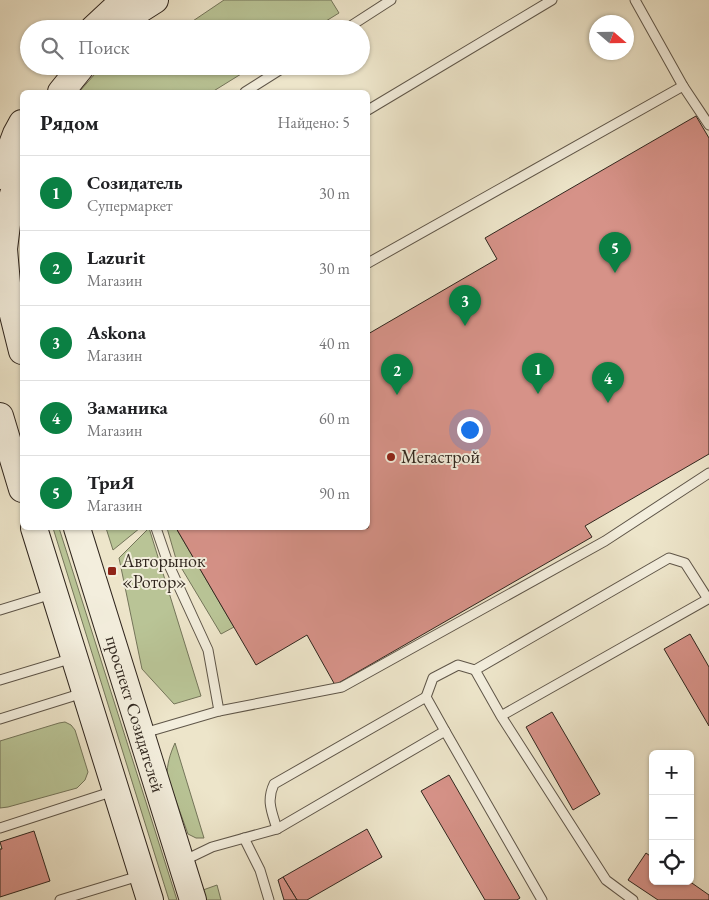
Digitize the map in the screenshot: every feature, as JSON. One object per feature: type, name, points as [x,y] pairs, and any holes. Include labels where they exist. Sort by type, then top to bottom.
[{"type":"main road","points":[[103,20],[124,0]]},
{"type":"main road","points":[[126,20],[154,0]]},
{"type":"main road","points":[[42,90],[53,75]]},
{"type":"main road","points":[[63,90],[75,75]]},
{"type":"main road","points":[[15,130],[6,170],[9,208],[4,249],[8,296],[20,342]]},
{"type":"main road","points":[[0,416],[20,482]]},
{"type":"main road","points":[[35,530],[150,900]]},
{"type":"main road","name":"проспект Созидателей","points":[[78,530],[192,900]]},
{"type":"lane","points":[[360,20],[391,0]]},
{"type":"lane","points":[[370,109],[552,0]]},
{"type":"lane","points":[[635,0],[683,86],[709,125]]},
{"type":"lane","points":[[248,90],[272,75]]},
{"type":"lane","points":[[370,262],[683,86]]},
{"type":"lane","points":[[141,733],[219,711],[342,687],[605,542],[709,473]]},
{"type":"lane","points":[[157,530],[168,563],[208,650],[219,711]]},
{"type":"lane","points":[[475,670],[669,558],[685,563],[708,600],[501,716]]},
{"type":"lane","points":[[0,610],[55,593]]},
{"type":"lane","points":[[0,680],[75,658]]},
{"type":"lane","points":[[277,829],[270,804],[270,793],[274,784],[426,697],[433,678],[458,665],[475,670],[501,716],[606,880],[633,900]]},
{"type":"lane","points":[[0,719],[85,692]]},
{"type":"lane","points":[[426,697],[542,900]]},
{"type":"lane","points":[[181,862],[212,848],[277,829],[445,731]]},
{"type":"lane","points":[[0,828],[116,790]]},
{"type":"lane","points":[[244,838],[260,870],[269,900]]},
{"type":"lane","points":[[60,900],[142,875]]},
{"type":"green space","points":[[224,0],[331,0],[339,13],[328,20],[194,20]]},
{"type":"green space","points":[[94,75],[239,75],[215,90],[81,90]]},
{"type":"green space","points":[[54,530],[60,530],[177,900],[169,900]]},
{"type":"green space","points":[[107,530],[138,530],[113,550]]},
{"type":"green space","points":[[147,530],[150,530],[201,696],[174,704],[142,669],[119,558]]},
{"type":"green space","points":[[168,530],[177,530],[234,627],[221,634],[176,559]]},
{"type":"green space","points":[[65,722],[75,730],[88,772],[85,780],[77,788],[0,808],[0,741]]},
{"type":"green space","points":[[175,743],[204,838],[196,838],[188,834],[167,776],[169,759]]},
{"type":"green space","points":[[217,885],[221,900],[206,900],[203,890]]},
{"type":"building","points":[[696,116],[709,138],[709,454],[585,526],[592,537],[335,685],[307,635],[256,665],[177,530],[370,530],[370,333],[497,259],[485,238]]},
{"type":"building","points":[[690,634],[709,667],[709,726],[664,649]]},
{"type":"building","points":[[552,712],[600,794],[573,810],[526,727]]},
{"type":"building","points":[[449,775],[520,898],[517,900],[485,900],[421,791]]},
{"type":"building","points":[[367,829],[382,857],[307,900],[297,900],[283,877]]},
{"type":"building","points":[[34,831],[50,881],[0,897],[0,849],[2,849],[0,842]]},
{"type":"building","points":[[646,853],[649,855],[649,885],[694,884],[709,895],[709,900],[658,900],[628,880]]},
{"type":"building","points":[[283,877],[297,900],[284,900],[278,880]]},
{"type":"place","name":"ТриЯ","points":[[615,273]]},
{"type":"place","name":"Askona","points":[[465,326]]},
{"type":"place","name":"Созидатель","points":[[538,394]]},
{"type":"place","name":"Lazurit","points":[[397,395]]},
{"type":"place","name":"Заманика","points":[[608,403]]},
{"type":"place","name":"Мегастрой","points":[[391,457]]},
{"type":"place","name":"Авторынок «Ротор»","points":[[112,571]]}]
